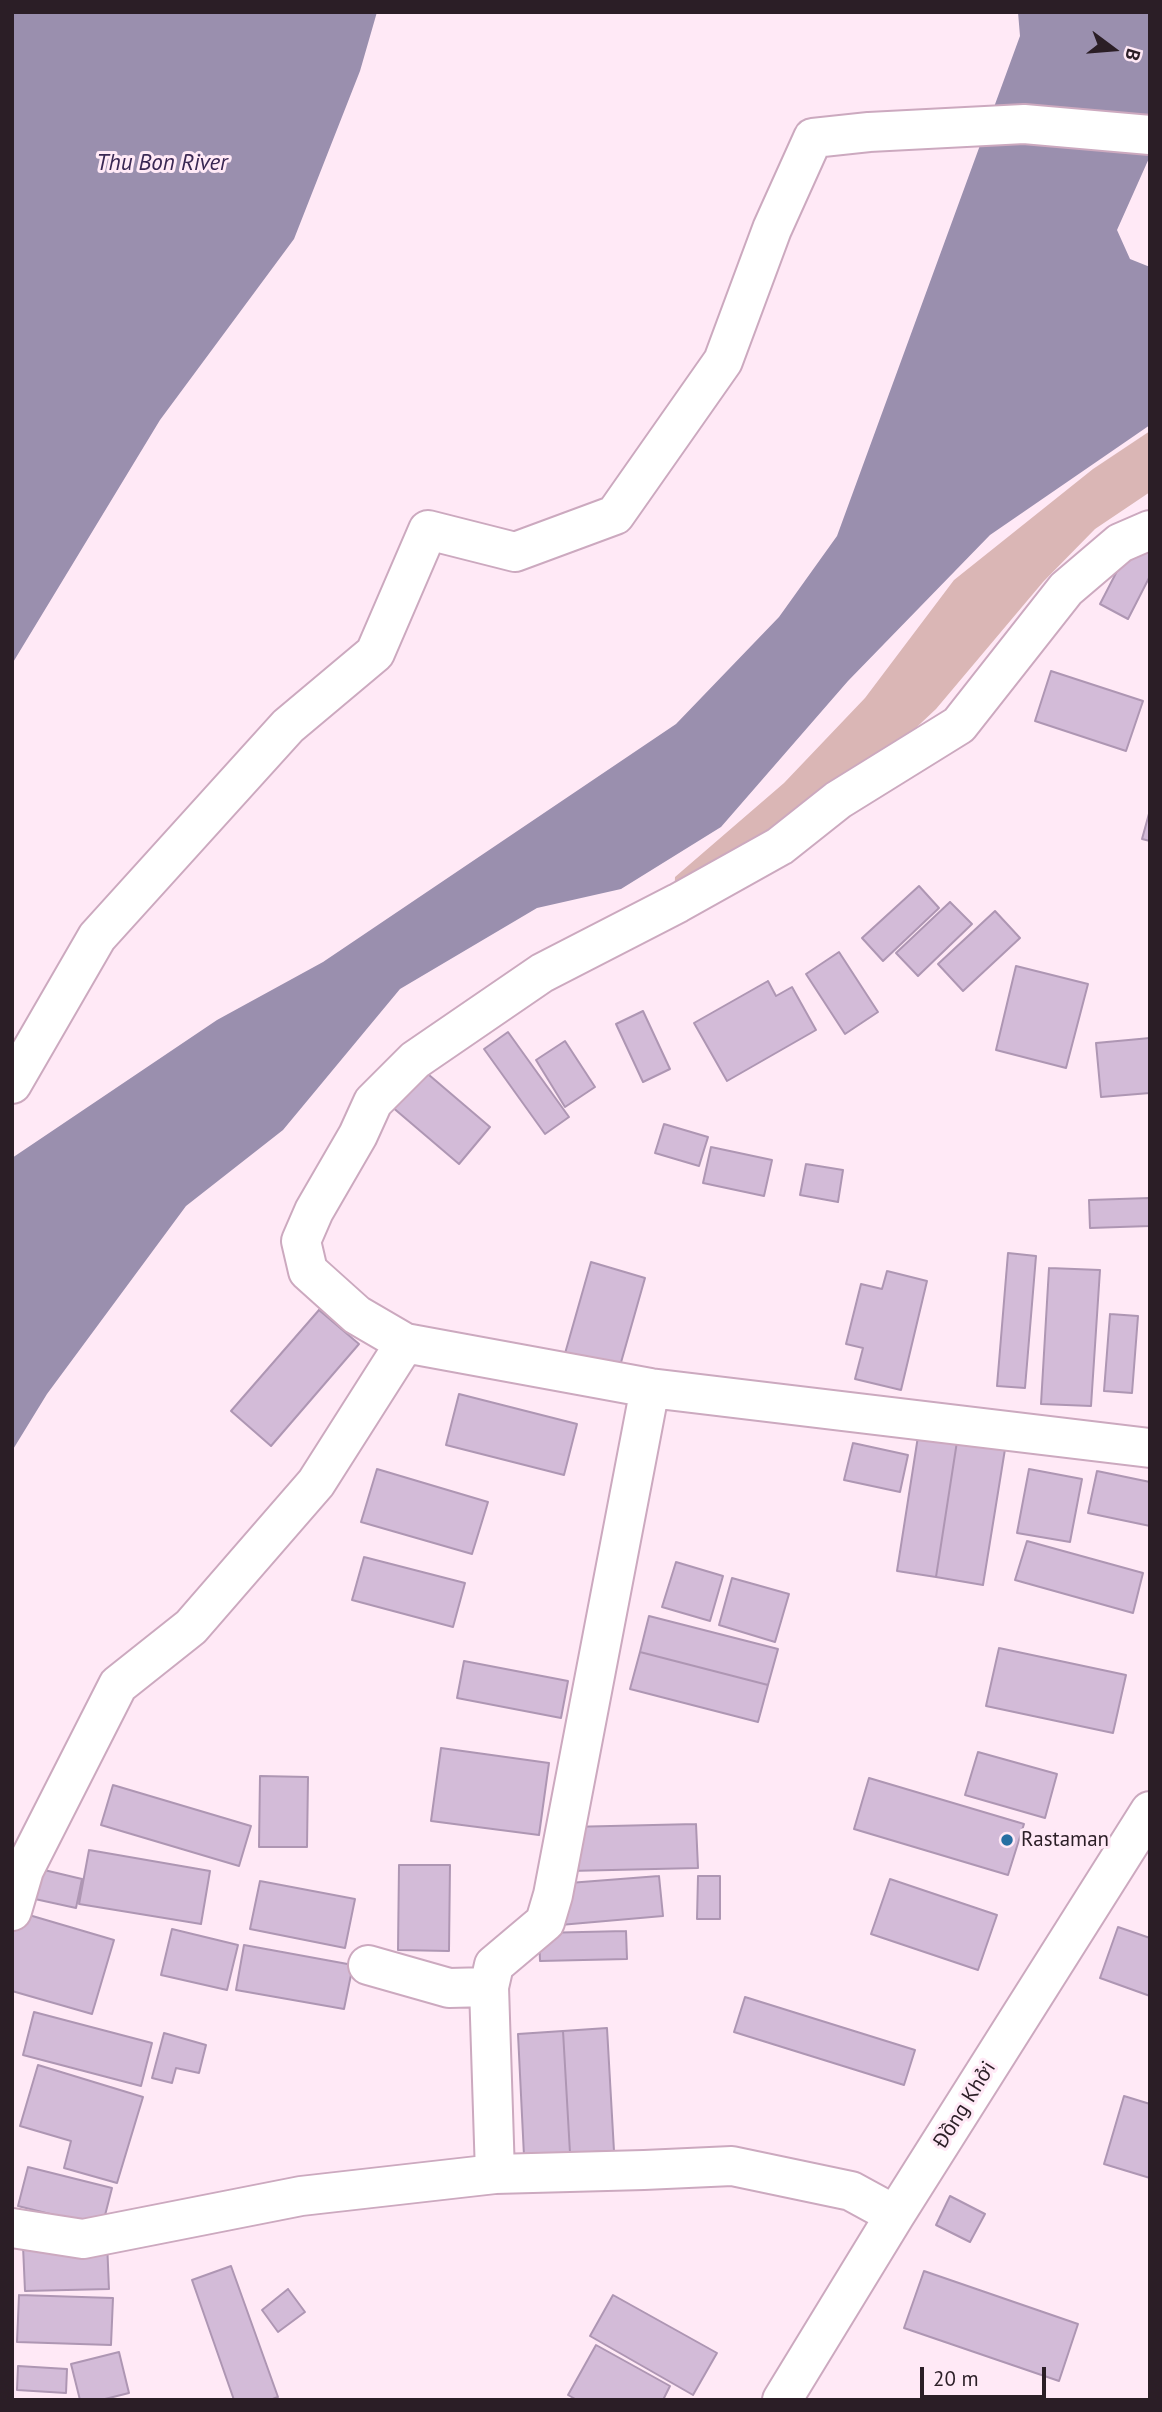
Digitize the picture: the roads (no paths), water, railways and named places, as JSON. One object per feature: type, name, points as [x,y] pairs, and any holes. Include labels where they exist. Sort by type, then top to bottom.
[{"type":"street","points":[[12,1084],[97,937],[288,726],[374,653],[428,530],[515,552],[615,515],[723,361],[772,229],[813,138],[869,132],[1024,124],[1150,135]]},
{"type":"street","points":[[1150,530],[1120,543],[1066,589],[959,725],[838,800],[780,846],[678,903],[542,973],[415,1060],[373,1102],[358,1135],[314,1211],[302,1241],[308,1271],[357,1315],[405,1343],[650,1388],[1150,1448]]},
{"type":"street","points":[[12,1911],[24,1870],[118,1685],[191,1626],[316,1483],[405,1343]]},
{"type":"street","points":[[495,2174],[489,1987],[494,1965],[545,1922],[553,1895],[650,1388]]},
{"type":"street","name":"Đồng Khởi","points":[[782,2400],[895,2215],[1150,1811]]},
{"type":"street","points":[[368,1965],[449,1988],[489,1987]]},
{"type":"street","points":[[12,2228],[83,2239],[301,2196],[495,2174],[732,2166],[851,2191],[895,2215]]},
{"type":"water","name":"Thu Bon River","points":[[12,12],[377,12],[360,71],[294,239],[160,420],[12,664]]},
{"type":"water","points":[[1018,12],[1150,12],[1150,156],[1117,230],[1130,259],[1150,267],[1150,425],[990,535],[848,681],[721,827],[621,889],[537,908],[400,989],[283,1130],[186,1206],[47,1394],[12,1451],[12,1158],[217,1020],[323,962],[676,724],[779,617],[837,536],[1020,36]]},
{"type":"place","name":"Rastaman","points":[[1007,1840]]}]
